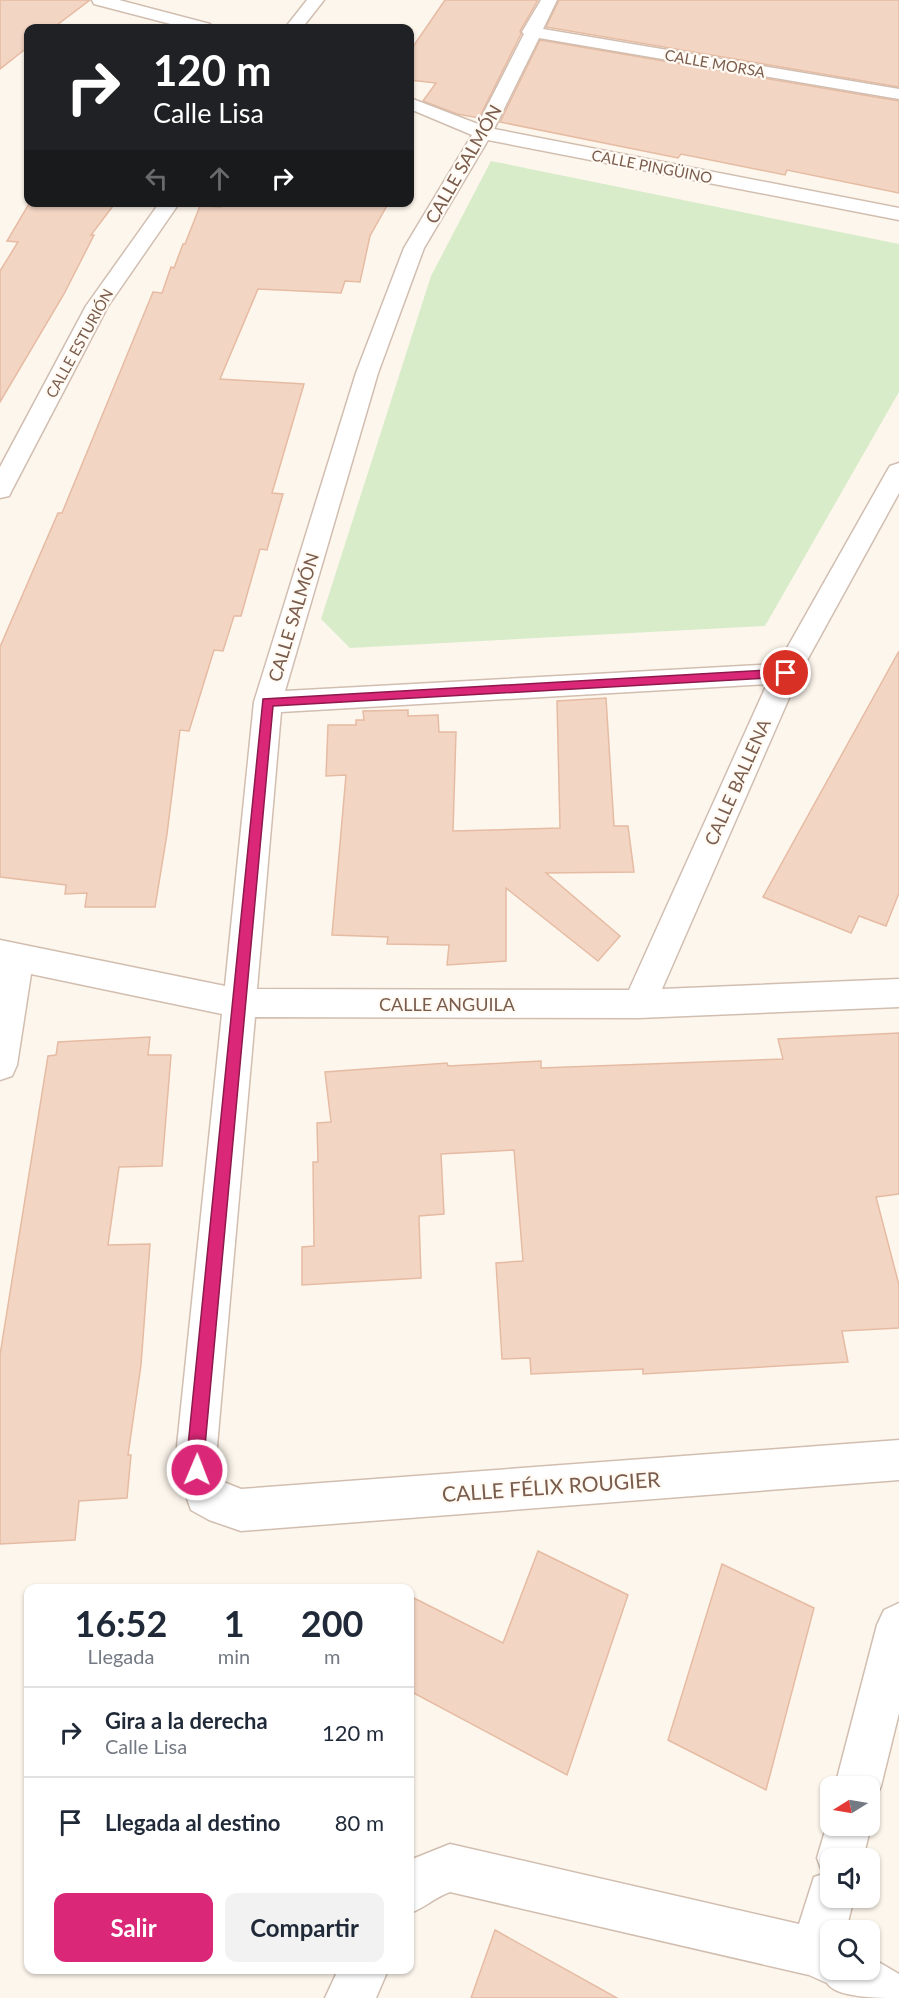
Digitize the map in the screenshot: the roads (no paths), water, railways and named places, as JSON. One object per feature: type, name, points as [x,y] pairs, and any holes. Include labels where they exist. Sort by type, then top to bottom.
[{"type":"street","points":[[100,0],[189,24]]},
{"type":"street","points":[[296,24],[315,0]]},
{"type":"street","name":"CALLE SALMÓN","points":[[206,1495],[197,1470],[197,1446],[268,702],[367,373],[414,248],[483,133],[531,32],[549,0]]},
{"type":"street","name":"CALLE MORSA","points":[[531,32],[899,94]]},
{"type":"street","name":"CALLE PINGÜINO","points":[[414,105],[483,133],[899,214]]},
{"type":"street","name":"CALLE ESTURIÓN","points":[[0,490],[97,306],[166,207]]},
{"type":"street","name":"CALLE BALLENA","points":[[639,1004],[786,673],[899,471]]},
{"type":"street","points":[[268,702],[786,673]]},
{"type":"street","points":[[0,1065],[9,955]]},
{"type":"street","name":"CALLE ANGUILA","points":[[9,955],[239,1003],[639,1004],[899,993]]},
{"type":"street","name":"CALLE FÉLIX ROUGIER","points":[[206,1495],[224,1505],[241,1510],[899,1460]]},
{"type":"street","points":[[861,1776],[899,1625]]},
{"type":"street","points":[[414,1884],[431,1874],[450,1868],[820,1957]]},
{"type":"street","points":[[350,1998],[362,1974]]},
{"type":"street","points":[[864,1980],[893,1998]]}]
